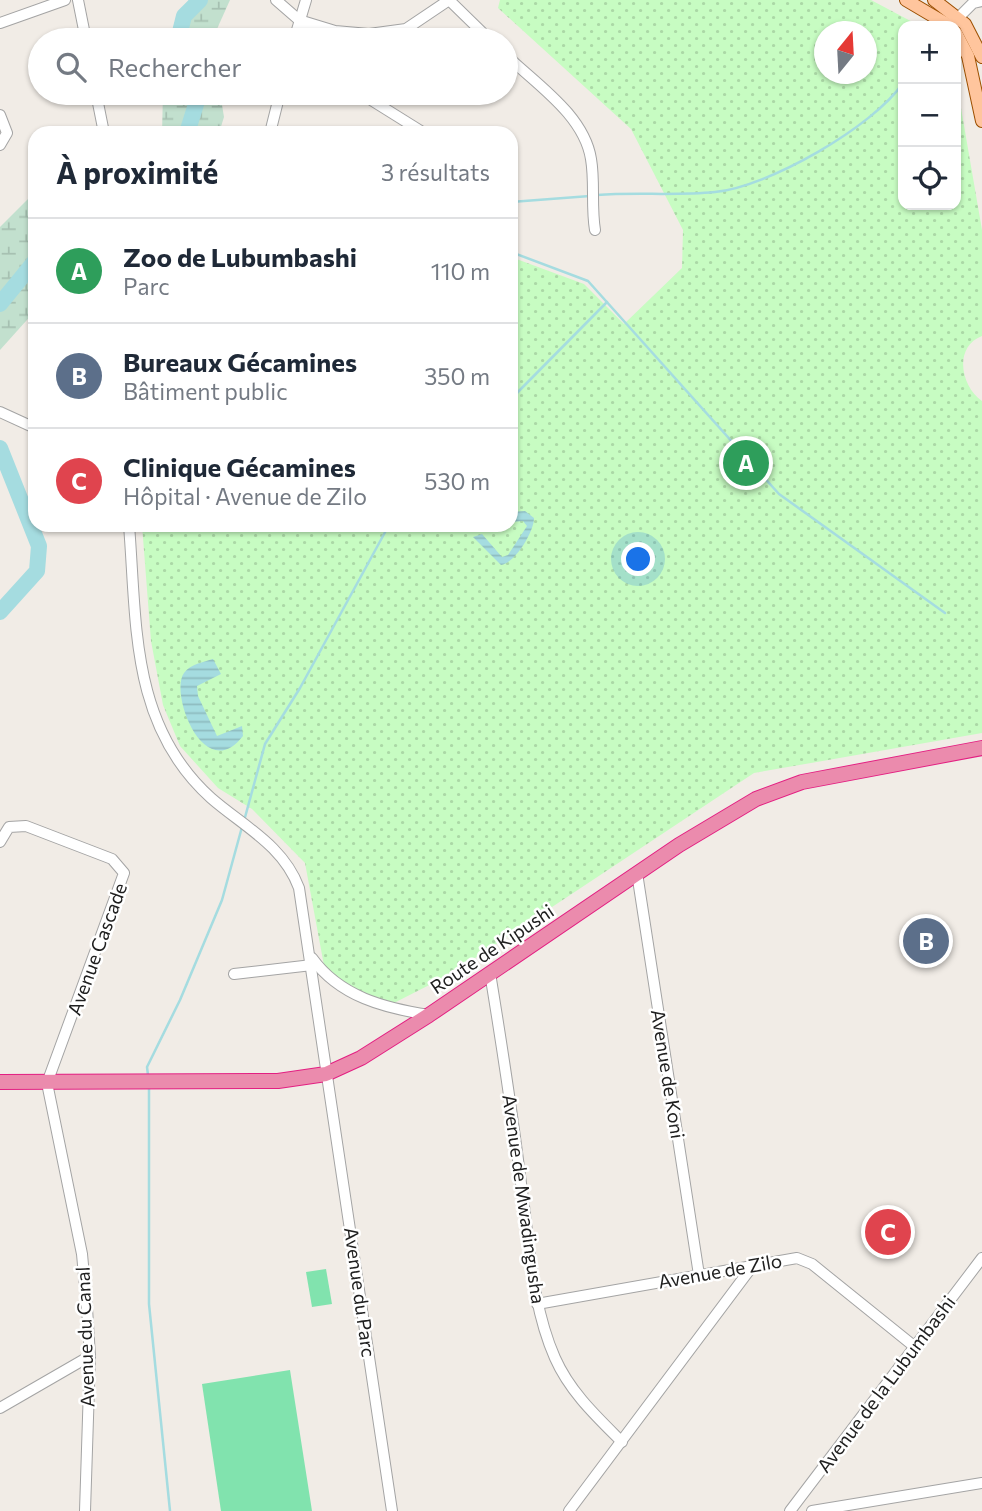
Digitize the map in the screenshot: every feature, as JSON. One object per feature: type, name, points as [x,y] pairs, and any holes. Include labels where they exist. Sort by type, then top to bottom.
[{"type":"highway","name":"Route de Kipushi","points":[[0,1082],[278,1081],[326,1074],[361,1058],[429,1015],[637,873],[729,815],[786,787],[982,748]]},
{"type":"main road","points":[[906,0],[949,21]]},
{"type":"main road","points":[[934,0],[951,21]]},
{"type":"main road","points":[[961,28],[974,36],[982,57]]},
{"type":"main road","points":[[961,43],[968,56],[982,121]]},
{"type":"street","points":[[1,22],[65,0]]},
{"type":"street","points":[[78,0],[84,28]]},
{"type":"street","points":[[276,0],[305,28]]},
{"type":"street","points":[[297,28],[306,0]]},
{"type":"street","points":[[407,28],[416,25],[449,0],[478,28]]},
{"type":"street","points":[[955,21],[976,1]]},
{"type":"street","points":[[299,19],[326,28]]},
{"type":"street","points":[[518,66],[575,121],[592,160],[591,209],[595,230]]},
{"type":"street","points":[[98,105],[103,126]]},
{"type":"street","points":[[272,126],[277,105]]},
{"type":"street","points":[[379,105],[413,126]]},
{"type":"street","points":[[0,115],[7,132],[0,145]]},
{"type":"street","points":[[0,412],[28,425]]},
{"type":"street","name":"Avenue du Parc","points":[[131,532],[141,666],[147,699],[156,724],[182,766],[211,797],[281,856],[295,877],[311,960],[392,1511]]},
{"type":"street","name":"Avenue Cascade","points":[[0,842],[9,827],[26,826],[112,859],[124,873],[47,1083]]},
{"type":"street","name":"Avenue de Koni","points":[[637,873],[698,1275]]},
{"type":"street","points":[[234,974],[311,960],[358,996],[382,1006],[429,1015]]},
{"type":"street","name":"Avenue de Mwadingusha","points":[[490,973],[508,1084],[537,1304],[556,1360],[568,1381],[591,1411],[622,1442]]},
{"type":"street","name":"Avenue du Canal","points":[[47,1083],[82,1254],[90,1356],[85,1511]]},
{"type":"street","name":"Avenue de Zilo","points":[[537,1304],[789,1258],[805,1260],[915,1348]]},
{"type":"street","name":"Avenue de la Lubumbashi","points":[[790,1511],[982,1258]]},
{"type":"street","points":[[569,1511],[754,1264]]},
{"type":"street","points":[[0,1408],[90,1356]]},
{"type":"street","points":[[812,1511],[982,1483]]},
{"type":"green space","points":[[189,0],[230,0],[217,28],[174,28]]},
{"type":"green space","points":[[500,0],[871,0],[911,21],[898,21],[898,210],[961,210],[961,108],[982,230],[982,336],[973,341],[967,349],[963,367],[969,386],[982,401],[982,733],[754,773],[451,974],[388,1006],[325,971],[305,863],[252,809],[218,788],[180,746],[163,705],[151,641],[143,532],[518,532],[518,260],[584,284],[624,324],[682,268],[683,230],[631,129],[498,8]]},
{"type":"green space","points":[[163,105],[222,105],[224,117],[221,126],[162,126]]},
{"type":"green space","points":[[28,199],[28,319],[0,350],[0,227]]},
{"type":"green space","points":[[326,1269],[332,1304],[312,1307],[306,1272]]},
{"type":"green space","points":[[290,1370],[312,1511],[221,1511],[202,1384]]},
{"type":"water","points":[[525,511],[534,518],[531,531],[518,553],[501,565],[473,537],[482,534],[502,557],[508,555],[527,526],[523,521],[518,521],[518,512]]},
{"type":"water","points":[[213,659],[221,674],[197,686],[198,696],[217,736],[242,726],[243,736],[229,748],[215,750],[203,743],[193,731],[181,698],[184,673],[190,667]]},
{"type":"waterway","points":[[181,28],[184,16],[200,0]]},
{"type":"waterway","points":[[597,195],[715,192],[763,179],[844,136],[868,118],[902,84]]},
{"type":"waterway","points":[[189,126],[196,105]]},
{"type":"waterway","points":[[518,201],[590,196]]},
{"type":"waterway","points":[[518,255],[588,281],[779,494],[945,613]]},
{"type":"waterway","points":[[0,304],[28,270]]},
{"type":"waterway","points":[[518,392],[607,302]]},
{"type":"waterway","points":[[0,448],[28,518]]},
{"type":"waterway","points":[[0,612],[37,571],[39,546],[33,532]]},
{"type":"waterway","points":[[244,821],[265,744],[300,688],[385,532]]},
{"type":"waterway","points":[[148,1075],[147,1067],[180,1000],[222,900],[242,827]]},
{"type":"waterway","points":[[149,1085],[149,1304],[170,1511]]},
{"type":"place","name":"Zoo de Lubumbashi","points":[[746,463]]},
{"type":"place","name":"Bureaux Gécamines","points":[[926,941]]},
{"type":"place","name":"Clinique Gécamines","points":[[888,1232]]}]
